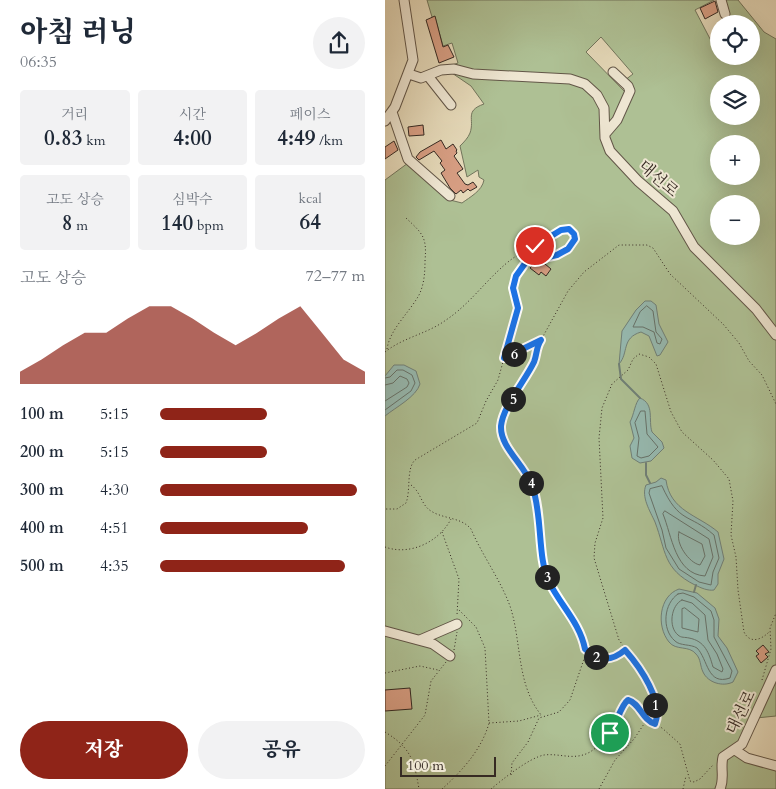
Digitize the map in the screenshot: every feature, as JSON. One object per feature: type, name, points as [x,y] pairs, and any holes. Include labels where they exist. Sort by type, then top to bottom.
[{"type":"lane","points":[[385,121],[392,112],[409,74],[413,55],[404,0]]},
{"type":"lane","points":[[721,0],[725,14]]},
{"type":"lane","name":"대선로","points":[[409,74],[421,78],[448,69],[473,74],[514,74],[578,81],[591,89],[601,101],[606,115],[606,144],[615,158],[638,181],[673,210],[694,247],[756,309],[776,334]]},
{"type":"lane","points":[[605,134],[617,120],[630,91],[628,86],[613,72]]},
{"type":"lane","points":[[428,76],[451,105]]},
{"type":"lane","points":[[392,112],[409,159],[450,196]]},
{"type":"lane","points":[[421,640],[457,624]]},
{"type":"lane","points":[[385,631],[421,640],[439,647],[450,656]]},
{"type":"lane","name":"대선로","points":[[721,789],[723,757],[735,750],[746,737],[776,670]]},
{"type":"lane","points":[[735,750],[747,758],[776,766]]},
{"type":"path","points":[[386,351],[390,338],[419,295],[425,276],[426,244],[424,236],[406,218]]},
{"type":"path","points":[[385,509],[403,506],[408,498],[412,465],[415,460],[477,423],[486,401],[498,380],[518,308],[513,288],[516,276],[526,262],[557,255],[568,249],[575,239],[574,234],[569,229],[561,230],[507,262],[462,309],[421,335],[400,341],[386,351]]},
{"type":"path","points":[[489,723],[514,721],[559,712],[570,700],[584,662],[585,649],[577,624],[547,575],[540,517],[531,483],[518,460],[507,448],[502,438],[502,419],[534,361],[541,340],[568,291],[584,272],[619,245],[628,243],[647,245],[653,248],[670,274],[723,324],[739,343],[749,361],[762,375],[776,404]]},
{"type":"path","points":[[504,358],[541,340]]},
{"type":"path","points":[[655,724],[656,708],[647,679],[619,640],[605,597],[594,550],[603,518],[600,418],[606,396],[618,378],[639,354],[645,354],[653,360],[671,412],[678,426],[686,437],[706,453],[725,473],[732,492],[731,535],[736,557],[738,590],[744,632],[747,638],[754,640],[762,638],[769,632]]},
{"type":"path","points":[[411,485],[418,491],[424,504],[431,512],[464,522],[471,530],[505,594],[514,623],[524,682],[534,706],[542,716]]},
{"type":"path","points":[[385,547],[401,552],[424,544],[442,532],[451,518]]},
{"type":"path","points":[[442,789],[471,758],[489,723],[488,669],[485,648],[476,627],[457,609]]},
{"type":"path","points":[[761,685],[771,649],[769,632],[776,613]]},
{"type":"path","points":[[585,649],[605,659],[613,658],[625,650]]},
{"type":"path","points":[[385,673],[420,666],[439,670]]},
{"type":"path","points":[[491,789],[543,756],[576,756],[591,751],[610,733],[617,722],[624,703],[628,700],[633,702],[647,720],[680,744],[687,776],[692,782],[697,781],[715,762]]},
{"type":"path","points":[[511,775],[512,763],[528,742],[539,718],[542,716]]},
{"type":"path","points":[[599,789],[615,760],[635,739],[647,720]]},
{"type":"path","points":[[385,732],[405,747],[415,769],[419,789]]},
{"type":"path","points":[[683,789],[687,776]]},
{"type":"green space","points":[[427,0],[714,0],[695,10],[710,39],[710,65],[760,65],[760,27],[764,32],[776,39],[776,332],[702,254],[689,233],[624,165],[607,139],[628,104],[625,80],[633,74],[601,37],[586,52],[626,93],[609,127],[591,84],[444,68],[458,63],[452,43],[443,46],[435,17],[432,17]]},
{"type":"green space","points":[[723,0],[738,0],[750,15],[727,15]]},
{"type":"green space","points":[[449,71],[577,83],[599,101],[604,139],[661,200],[692,247],[776,337],[776,666],[745,736],[728,752],[719,789],[385,789],[385,180],[408,163],[450,200],[462,203],[483,184],[484,180],[479,177],[478,170],[467,177],[460,146],[470,133],[472,113],[484,104],[471,86]]},
{"type":"green space","points":[[776,674],[776,716],[756,718]]},
{"type":"green space","points":[[734,754],[776,768],[776,789],[723,789],[725,760]]},
{"type":"water","points":[[645,301],[651,301],[656,305],[659,324],[668,342],[660,355],[657,356],[649,336],[641,332],[628,342],[619,364],[622,331],[636,310]]},
{"type":"water","points":[[394,365],[404,365],[416,371],[420,384],[410,397],[385,416],[385,376]]},
{"type":"water","points":[[640,398],[648,404],[652,432],[662,442],[664,448],[651,461],[640,463],[632,458],[630,446],[634,438],[630,422]]},
{"type":"water","points":[[661,478],[666,480],[673,499],[679,506],[718,532],[724,559],[718,574],[718,584],[714,590],[702,588],[685,579],[671,566],[667,558],[645,494],[646,485],[656,482]]},
{"type":"water","points":[[679,589],[697,593],[715,608],[719,619],[718,636],[727,648],[738,672],[733,682],[720,684],[708,679],[703,672],[699,658],[693,651],[672,645],[669,642],[662,628],[662,612],[667,598]]},
{"type":"building","points":[[715,1],[718,12],[705,19],[700,8]]},
{"type":"building","points":[[435,16],[443,47],[448,45],[454,57],[439,63],[426,20]]},
{"type":"building","points":[[423,125],[424,135],[409,136],[408,127]]},
{"type":"building","points":[[441,140],[446,149],[453,144],[457,150],[454,156],[463,169],[457,173],[465,184],[468,185],[473,182],[477,187],[470,191],[468,189],[463,193],[461,190],[456,194],[441,173],[445,170],[440,163],[442,161],[434,151],[419,160],[416,157],[420,152]]},
{"type":"building","points":[[394,141],[398,150],[385,159],[385,147]]},
{"type":"building","points":[[539,259],[551,269],[546,276],[541,272],[539,275],[530,268]]},
{"type":"building","points":[[763,645],[769,652],[765,654],[768,657],[761,663],[756,656],[759,654],[756,651]]},
{"type":"building","points":[[410,688],[412,709],[385,711],[385,690]]},
{"type":"waterway","points":[[619,364],[621,379],[640,398]]},
{"type":"waterway","points":[[646,463],[646,475],[650,483]]},
{"type":"waterway","points":[[694,592],[696,585]]},
{"type":"route","points":[[535,246],[550,239],[561,230],[569,229],[574,234],[573,244],[563,252],[526,262],[513,283],[518,308],[504,358],[541,340],[536,349],[532,366],[505,412],[502,419],[501,432],[503,443],[518,460],[531,483],[540,517],[543,558],[549,582],[577,624],[585,649],[591,654],[605,659],[613,658],[625,650],[643,672],[651,690],[656,708],[657,719],[655,724],[645,720],[633,702],[628,700],[624,703],[620,716],[610,733]]}]
